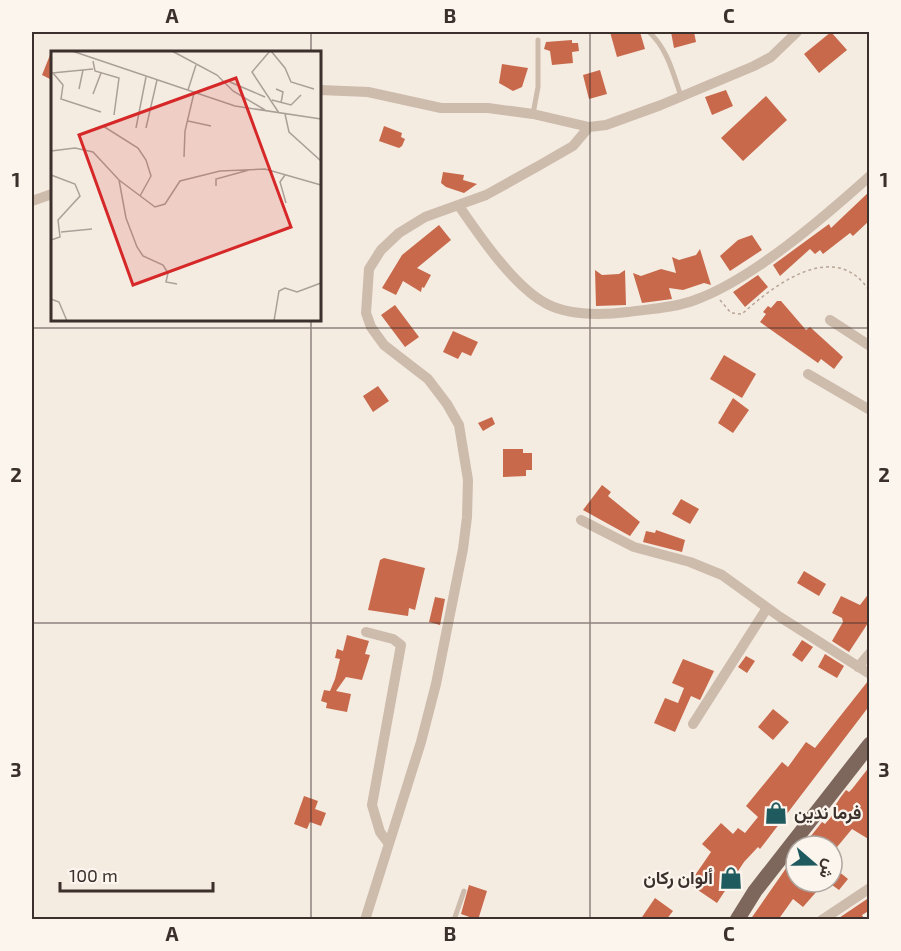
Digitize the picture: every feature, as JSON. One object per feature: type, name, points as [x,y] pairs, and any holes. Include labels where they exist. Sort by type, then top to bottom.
[{"type":"main road","points":[[737,920],[755,891],[870,744]]},
{"type":"street","points":[[321,90],[368,92],[441,108],[488,108],[533,114],[589,127],[606,125],[754,66],[771,57],[797,32]]},
{"type":"street","points":[[365,920],[421,742],[436,684],[463,549],[468,480],[459,425],[429,380],[384,345],[370,327],[366,313],[369,269],[389,241],[425,217],[486,195],[573,146],[589,127]]},
{"type":"street","points":[[459,206],[492,253],[546,303],[568,311],[608,315],[682,304],[717,291],[772,256],[826,215],[870,176]]},
{"type":"street","points":[[32,201],[51,194]]},
{"type":"street","points":[[830,320],[870,346]]},
{"type":"street","points":[[808,374],[870,410]]},
{"type":"street","points":[[581,520],[634,547],[709,568],[870,674]]},
{"type":"street","points":[[693,724],[767,608]]},
{"type":"street","points":[[366,632],[393,639],[401,645],[372,805],[376,822],[389,844]]},
{"type":"street","points":[[858,667],[870,654]]},
{"type":"street","points":[[822,920],[870,888]]},
{"type":"lane","points":[[649,32],[658,40],[681,96]]},
{"type":"lane","points":[[533,114],[538,87],[538,40]]},
{"type":"lane","points":[[453,920],[464,891]]},
{"type":"path","points":[[717,291],[719,299],[729,311],[742,314],[781,283],[805,272],[830,265],[849,273],[870,292]]},
{"type":"building","points":[[610,32],[640,32],[645,49],[617,57]]},
{"type":"building","points":[[671,32],[694,32],[696,42],[674,48]]},
{"type":"building","points":[[831,32],[847,50],[819,73],[804,54]]},
{"type":"building","points":[[572,40],[572,43],[578,43],[579,51],[572,52],[573,63],[552,65],[550,51],[544,49],[546,42]]},
{"type":"building","points":[[51,52],[51,80],[42,75]]},
{"type":"building","points":[[502,64],[528,68],[522,87],[513,91],[499,83]]},
{"type":"building","points":[[600,70],[607,94],[589,99],[583,75]]},
{"type":"building","points":[[726,90],[733,106],[712,115],[705,97]]},
{"type":"building","points":[[766,96],[787,120],[743,161],[721,138]]},
{"type":"building","points":[[384,126],[402,133],[401,137],[405,139],[402,146],[399,148],[379,141]]},
{"type":"building","points":[[443,172],[464,175],[463,180],[477,184],[464,193],[446,187],[441,183]]},
{"type":"building","points":[[870,191],[870,220],[853,236],[850,233],[823,254],[820,250],[815,254],[810,249],[780,276],[773,265],[829,224],[831,228]]},
{"type":"building","points":[[439,225],[451,240],[417,268],[431,275],[421,292],[403,281],[396,295],[382,288],[402,255]]},
{"type":"building","points":[[752,235],[762,250],[730,271],[720,256],[738,240]]},
{"type":"building","points":[[700,249],[711,285],[704,283],[683,290],[669,288],[672,299],[642,303],[633,273],[641,276],[661,269],[676,273],[672,257],[679,260],[696,255]]},
{"type":"building","points":[[595,270],[602,275],[619,274],[625,270],[626,305],[596,306]]},
{"type":"building","points":[[758,275],[768,287],[745,307],[733,292]]},
{"type":"building","points":[[777,301],[781,301],[806,330],[810,327],[843,357],[834,369],[821,359],[818,363],[760,322],[766,314],[763,312]]},
{"type":"building","points":[[395,305],[419,337],[405,347],[381,315]]},
{"type":"building","points":[[453,331],[478,342],[471,356],[462,352],[458,359],[443,352]]},
{"type":"building","points":[[724,355],[756,374],[742,398],[710,379]]},
{"type":"building","points":[[378,386],[389,401],[373,412],[363,396]]},
{"type":"building","points":[[733,398],[749,410],[733,433],[718,423]]},
{"type":"building","points":[[492,417],[495,424],[483,431],[478,423]]},
{"type":"building","points":[[503,449],[523,449],[523,453],[532,453],[532,470],[526,470],[526,476],[503,477]]},
{"type":"building","points":[[602,485],[611,492],[608,496],[640,522],[630,536],[583,510]]},
{"type":"building","points":[[681,499],[699,509],[690,524],[672,514]]},
{"type":"building","points":[[656,530],[685,540],[682,552],[643,542],[646,531],[655,533]]},
{"type":"building","points":[[384,558],[425,568],[415,610],[409,608],[408,616],[368,610],[380,560]]},
{"type":"building","points":[[804,571],[826,584],[819,596],[797,583]]},
{"type":"building","points":[[870,592],[870,620],[849,652],[832,641],[843,622],[842,618],[832,613],[841,596],[860,605]]},
{"type":"building","points":[[435,597],[445,599],[440,625],[429,622]]},
{"type":"building","points":[[347,635],[369,641],[365,654],[370,655],[362,680],[346,677],[336,691],[351,694],[347,712],[326,708],[327,703],[321,701],[324,690],[330,691],[335,679],[340,659],[335,658],[337,649],[343,651]]},
{"type":"building","points":[[802,640],[813,647],[802,662],[792,655]]},
{"type":"building","points":[[825,654],[844,666],[837,678],[818,667]]},
{"type":"building","points":[[746,656],[755,661],[747,673],[738,667]]},
{"type":"building","points":[[683,659],[714,671],[700,700],[691,696],[675,732],[654,723],[665,698],[678,703],[684,688],[672,683]]},
{"type":"building","points":[[868,681],[870,705],[760,849],[758,847],[744,862],[717,903],[689,884],[711,852],[702,844],[721,823],[733,834],[738,828],[745,833],[758,817],[746,806],[782,762],[788,767],[806,742],[815,748]]},
{"type":"building","points":[[773,709],[789,722],[773,740],[758,727]]},
{"type":"building","points":[[870,766],[870,840],[852,829],[844,839],[844,834],[812,834],[822,822],[825,824],[836,811],[833,809],[846,790],[849,792]]},
{"type":"building","points":[[304,796],[318,801],[315,809],[326,813],[321,826],[310,822],[307,829],[294,824]]},
{"type":"building","points":[[784,871],[784,894],[814,894],[803,907],[793,899],[778,920],[750,920]]},
{"type":"building","points":[[469,885],[487,891],[478,920],[461,914]]},
{"type":"building","points":[[870,897],[870,910],[862,915],[865,920],[836,920]]},
{"type":"building","points":[[655,898],[673,911],[666,920],[640,920]]},
{"type":"place","name":"فرما ندين","points":[[776,813]]},
{"type":"place","name":"ألوان ركان","points":[[731,878]]}]
